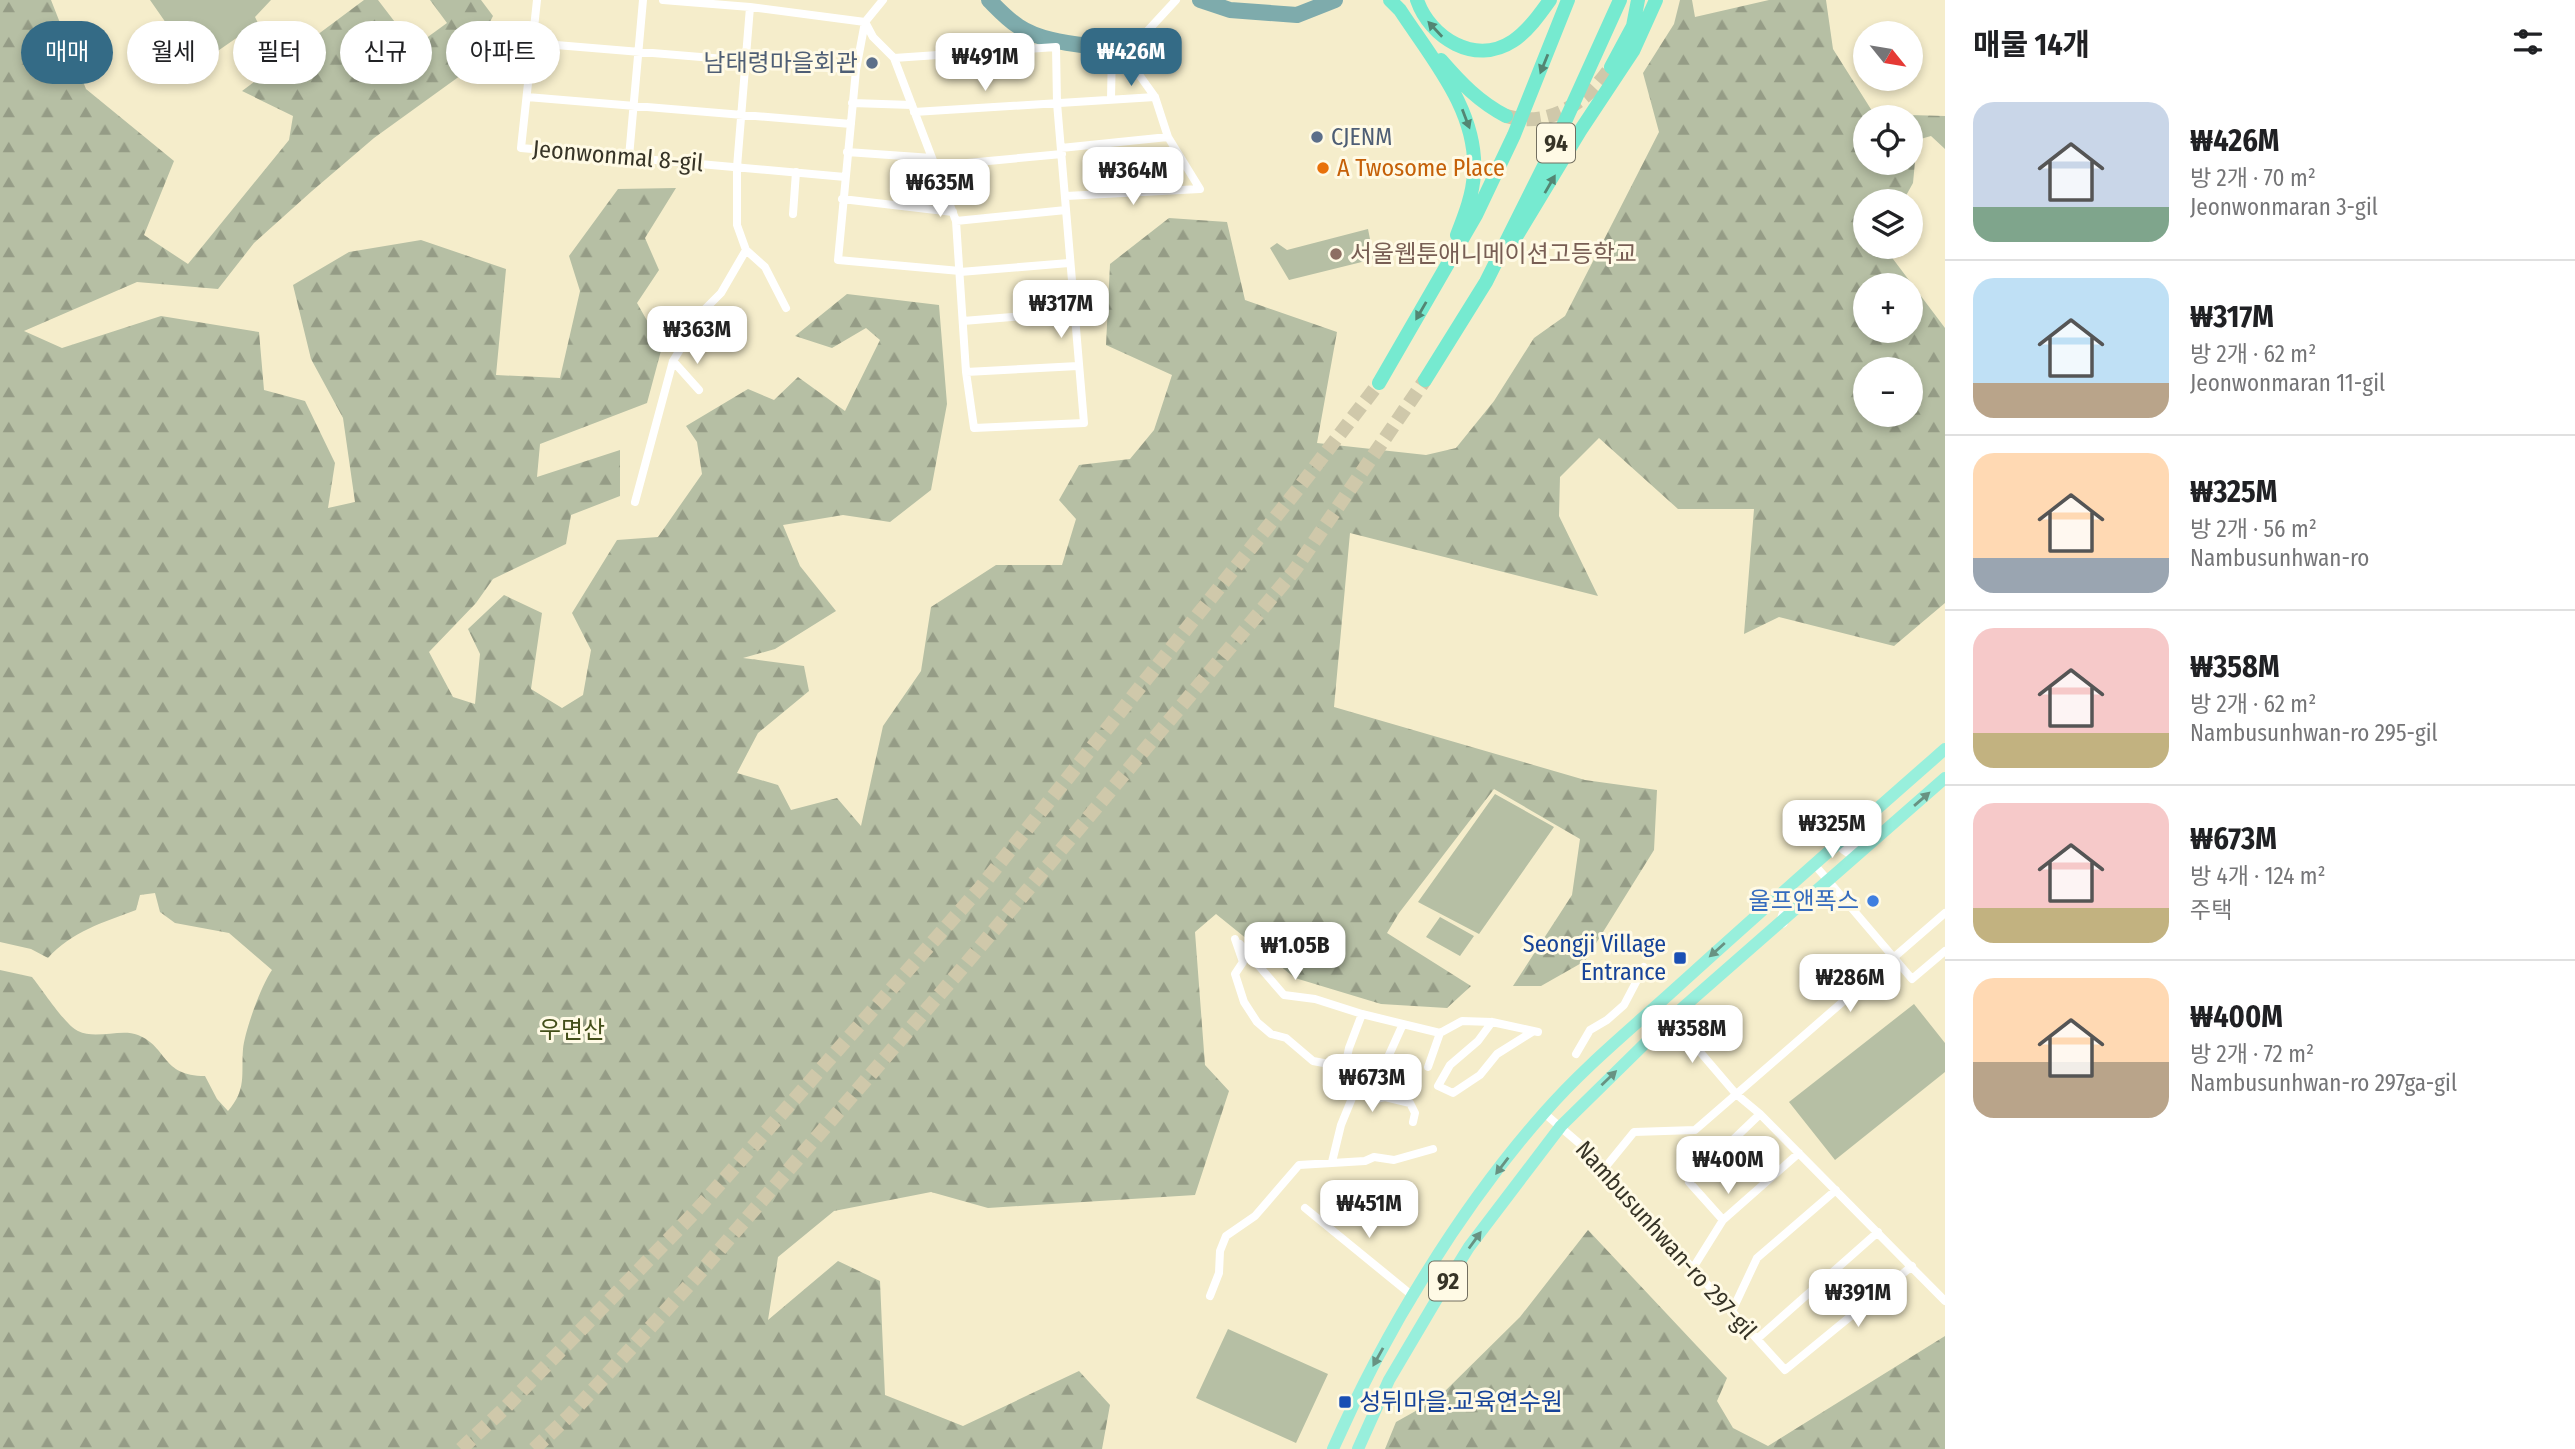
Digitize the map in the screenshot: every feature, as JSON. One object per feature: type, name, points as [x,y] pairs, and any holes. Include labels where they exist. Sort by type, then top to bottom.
[{"type":"highway","points":[[1417,0],[1424,17],[1448,42],[1478,50],[1492,49],[1512,42],[1525,32],[1550,0]]},
{"type":"highway","name":"94","points":[[1379,383],[1476,215],[1514,135],[1568,0]]},
{"type":"highway","name":"94","points":[[1425,380],[1486,282],[1553,148],[1619,0]]},
{"type":"highway","points":[[1611,68],[1633,26],[1638,0]]},
{"type":"highway","points":[[1486,282],[1633,51],[1656,0]]},
{"type":"highway","points":[[1395,5],[1459,102],[1472,136],[1474,174],[1471,191],[1444,270]]},
{"type":"highway","points":[[1395,5],[1464,86],[1506,117]]},
{"type":"main road","name":"92","points":[[1333,1449],[1377,1360],[1413,1297],[1457,1227],[1544,1113],[1768,904],[1945,749]]},
{"type":"main road","name":"92","points":[[1358,1449],[1389,1380],[1441,1292],[1469,1248],[1561,1126],[1671,1018],[1945,778]]},
{"type":"main road","points":[[1846,836],[1844,848],[1850,852],[1861,851]]},
{"type":"main road","points":[[1768,904],[1780,903],[1786,907],[1782,922]]},
{"type":"street","points":[[535,21],[537,0]]},
{"type":"street","points":[[629,157],[643,0]]},
{"type":"street","points":[[663,0],[697,1],[865,22]]},
{"type":"street","points":[[883,0],[865,22],[856,70],[838,260],[960,272],[1069,263]]},
{"type":"street","points":[[1066,196],[1200,189],[1168,137],[1155,97],[1130,62],[1128,52],[1176,0]]},
{"type":"street","points":[[737,167],[750,8]]},
{"type":"street","points":[[865,22],[873,37],[894,58],[954,216],[966,372],[974,428],[1084,423],[1056,103],[1056,47],[894,58]]},
{"type":"street","points":[[560,45],[856,70]]},
{"type":"street","points":[[1111,99],[1112,47]]},
{"type":"street","points":[[528,84],[527,97],[851,124]]},
{"type":"street","name":"Jeonwonmal 8-gil","points":[[527,97],[521,148],[845,177]]},
{"type":"street","points":[[852,103],[913,109],[1155,97]]},
{"type":"street","points":[[847,152],[934,162],[1061,151],[1168,137]]},
{"type":"street","name":"Jeonwonmal 8-gil","points":[[737,167],[737,225],[746,250]]},
{"type":"street","points":[[793,214],[796,172]]},
{"type":"street","points":[[842,199],[954,216],[1066,210]]},
{"type":"street","points":[[635,502],[673,361],[705,309],[721,293],[746,250],[765,267],[786,308]]},
{"type":"street","points":[[963,321],[1074,312]]},
{"type":"street","points":[[673,361],[699,390]]},
{"type":"street","points":[[966,372],[1078,366]]},
{"type":"street","points":[[1814,864],[1912,979],[1945,951]]},
{"type":"street","points":[[1603,1170],[1634,1132],[1695,1130],[1945,913]]},
{"type":"street","points":[[1345,1067],[1313,1061],[1286,1038],[1271,1034],[1257,1022],[1244,1002],[1235,974],[1243,962],[1235,939],[1284,996],[1315,999],[1362,1014],[1440,1033]]},
{"type":"street","points":[[1576,1055],[1590,1030],[1624,1005],[1644,967]]},
{"type":"street","points":[[1362,1014],[1345,1067],[1357,1086],[1371,1100],[1385,1097],[1410,1103],[1415,1113],[1413,1122]]},
{"type":"street","points":[[1671,1018],[1736,1094],[1760,1114],[1945,1301]]},
{"type":"street","points":[[1428,1067],[1440,1033],[1462,1021],[1492,1022],[1535,1032],[1497,1054],[1480,1075],[1453,1093],[1438,1086],[1450,1065],[1478,1041],[1492,1022]]},
{"type":"street","points":[[1379,1077],[1404,1024]]},
{"type":"street","points":[[1332,1161],[1341,1125],[1357,1086]]},
{"type":"street","name":"Nambusunhwan-ro 297-gil","points":[[1544,1113],[1561,1126],[1603,1170],[1785,1370],[1912,1266]]},
{"type":"street","points":[[1723,1220],[1689,1182],[1760,1114]]},
{"type":"street","points":[[1210,1296],[1219,1273],[1220,1251],[1226,1236],[1255,1216],[1299,1165],[1365,1161],[1374,1157],[1394,1160],[1433,1149]]},
{"type":"street","points":[[1693,1268],[1723,1220],[1799,1153]]},
{"type":"street","points":[[1732,1311],[1756,1258],[1836,1190]]},
{"type":"street","points":[[1305,1209],[1413,1297]]},
{"type":"street","points":[[1757,1339],[1878,1232]]},
{"type":"green space","name":"우면산","points":[[0,0],[51,0],[59,21],[21,21],[21,84],[84,84],[86,89],[174,161],[144,235],[188,264],[289,140],[293,116],[242,91],[251,84],[326,84],[326,28],[364,0],[378,0],[394,21],[340,21],[340,84],[432,84],[432,34],[446,24],[446,84],[449,84],[374,138],[312,191],[254,243],[218,289],[137,282],[24,331],[62,348],[161,316],[259,332],[264,390],[305,401],[335,463],[328,508],[355,502],[343,418],[311,359],[293,285],[349,252],[421,240],[506,269],[496,375],[560,378],[580,291],[569,256],[618,189],[676,188],[645,238],[659,270],[637,303],[662,347],[647,403],[540,444],[537,477],[620,450],[620,496],[571,515],[566,544],[493,579],[476,603],[429,652],[453,697],[475,704],[480,654],[468,629],[504,595],[542,613],[531,689],[562,708],[583,695],[591,650],[572,613],[617,540],[658,537],[702,474],[697,442],[686,426],[748,389],[774,400],[798,377],[845,411],[880,340],[866,328],[832,348],[795,336],[847,294],[939,305],[947,404],[931,490],[890,522],[843,515],[783,525],[800,566],[836,611],[775,649],[743,658],[804,666],[809,691],[758,733],[737,773],[778,785],[791,810],[837,798],[861,826],[883,726],[921,671],[931,607],[996,565],[1062,565],[1076,519],[1059,500],[1079,465],[1130,459],[1154,430],[1172,375],[1106,345],[1110,264],[1169,218],[1227,222],[1245,300],[1337,332],[1317,443],[1426,455],[1456,448],[1494,401],[1534,338],[1565,316],[1659,132],[1643,73],[1674,24],[1680,0],[1692,0],[1695,17],[1769,0],[1826,0],[1833,49],[1853,81],[1853,91],[1859,91],[1868,105],[1853,105],[1853,175],[1914,175],[1910,189],[1853,189],[1853,259],[1893,259],[1904,273],[1853,273],[1853,343],[1923,343],[1923,299],[1945,328],[1945,603],[1894,646],[1779,617],[1744,634],[1754,509],[1678,509],[1599,438],[1560,477],[1559,516],[1598,596],[1350,533],[1334,707],[1585,780],[1657,790],[1654,850],[1585,961],[1541,986],[1513,986],[1572,895],[1580,839],[1494,789],[1399,913],[1387,933],[1471,986],[1447,1008],[1381,1004],[1295,978],[1216,914],[1195,932],[1205,1065],[1229,1091],[1195,1195],[988,1208],[931,1192],[834,1211],[778,1257],[768,1320],[838,1261],[880,1281],[885,1395],[963,1426],[1079,1371],[1110,1405],[1102,1449],[0,1449],[0,970],[32,977],[60,1014],[78,1031],[93,1034],[131,1033],[148,1040],[172,1066],[191,1075],[205,1076],[217,1099],[228,1111],[241,1089],[244,1041],[250,1020],[272,970],[229,933],[175,923],[160,912],[155,893],[140,895],[136,910],[67,941],[48,958],[31,949],[0,942]]},
{"type":"green space","points":[[150,0],[271,0],[255,17],[257,21],[233,21],[233,40],[219,50],[219,21],[165,21]]},
{"type":"green space","name":"우면산","points":[[430,0],[481,0],[493,16],[490,21],[446,22]]},
{"type":"green space","name":"우면산","points":[[1923,115],[1945,116],[1945,149],[1931,136],[1923,138]]},
{"type":"green space","points":[[1368,229],[1374,259],[1289,280],[1270,248],[1277,243],[1287,250]]},
{"type":"green space","points":[[1495,794],[1554,827],[1479,934],[1418,902]]},
{"type":"green space","points":[[1440,917],[1474,936],[1460,956],[1426,937]]},
{"type":"green space","points":[[1914,1004],[1945,1043],[1945,1072],[1835,1160],[1789,1102]]},
{"type":"green space","points":[[1588,1230],[1727,1378],[1717,1401],[1733,1428],[1768,1446],[1945,1336],[1945,1449],[1385,1449],[1396,1422],[1437,1399],[1520,1317]]},
{"type":"green space","points":[[1228,1329],[1328,1374],[1296,1443],[1196,1398]]},
{"type":"waterway","points":[[989,0],[1010,20],[1028,32],[1062,42],[1109,49]]},
{"type":"waterway","points":[[1200,0],[1230,10],[1297,15],[1335,0]]},
{"type":"tunnel","points":[[1506,116],[1538,119],[1566,109],[1591,91],[1611,67]]},
{"type":"tunnel","points":[[534,1449],[569,1416],[691,1283],[964,966],[1294,571],[1425,380]]},
{"type":"tunnel","points":[[461,1449],[506,1407],[697,1210],[980,888],[1379,383]]},
{"type":"place","name":"남태령마을회관","points":[[872,63]]},
{"type":"place","name":"CJENM","points":[[1317,137]]},
{"type":"place","name":"A Twosome Place","points":[[1323,168]]},
{"type":"place","name":"서울웹툰애니메이션고등학교","points":[[1336,254]]},
{"type":"place","name":"울프앤폭스","points":[[1873,901]]},
{"type":"place","name":"Seongji Village Entrance","points":[[1680,958]]},
{"type":"place","name":"성뒤마을.교육연수원","points":[[1345,1402]]}]
